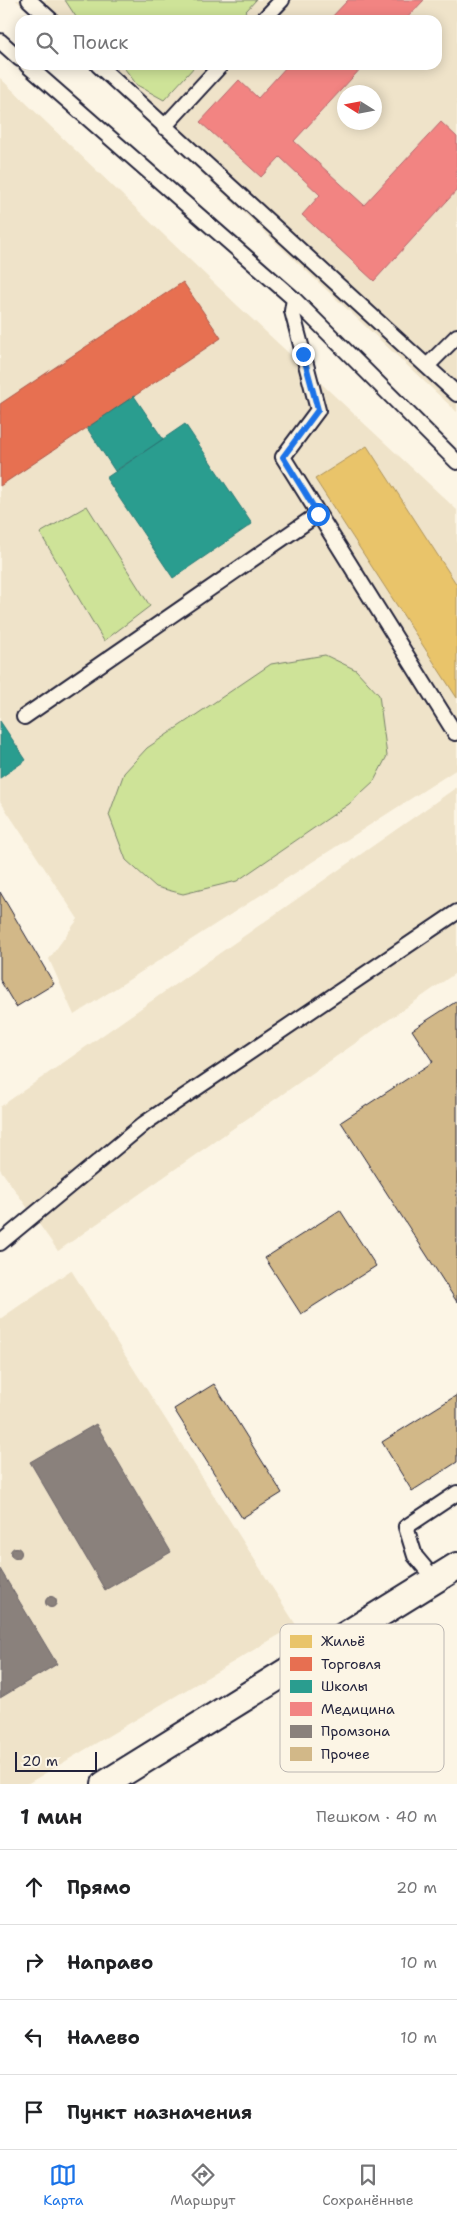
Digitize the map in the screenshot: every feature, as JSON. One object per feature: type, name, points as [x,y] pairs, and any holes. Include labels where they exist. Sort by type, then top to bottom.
[{"type":"street","points":[[364,1624],[457,1566]]},
{"type":"street","points":[[105,1784],[280,1676]]},
{"type":"lane","points":[[30,0],[46,15]]},
{"type":"lane","points":[[268,15],[282,0]]},
{"type":"lane","points":[[0,42],[15,55]]},
{"type":"lane","points":[[33,70],[294,299],[457,462]]},
{"type":"lane","points":[[103,70],[457,394]]},
{"type":"lane","points":[[164,127],[216,70]]},
{"type":"lane","points":[[294,299],[292,311],[318,410],[283,457],[455,733]]},
{"type":"lane","points":[[427,366],[457,336]]},
{"type":"lane","points":[[24,718],[318,514]]},
{"type":"lane","points":[[0,1243],[145,1123],[457,912]]},
{"type":"lane","points":[[435,1580],[415,1556],[406,1527],[457,1493]]},
{"type":"shaded area","points":[[16,0],[457,0],[457,412],[91,70],[442,70],[442,15],[32,15]]},
{"type":"shaded area","points":[[0,78],[238,306],[457,510],[457,769],[74,1015],[49,959],[78,919],[0,801]]},
{"type":"shaded area","points":[[457,787],[457,972],[58,1251],[0,1169],[0,1107]]},
{"type":"shaded area","points":[[71,1270],[295,1624],[280,1624],[280,1634],[27,1784],[0,1784],[0,1319]]},
{"type":"green space","points":[[65,0],[256,0],[242,15],[75,15]]},
{"type":"green space","points":[[126,70],[191,70],[164,100],[137,85]]},
{"type":"green space","points":[[87,506],[150,606],[104,641],[40,533]]},
{"type":"green space","points":[[325,655],[356,670],[379,695],[387,756],[374,781],[349,804],[237,881],[183,894],[156,887],[126,860],[109,815],[124,773],[147,748],[271,664]]},
{"type":"building: Жильё","points":[[367,446],[457,585],[457,698],[315,479]]},
{"type":"building: Торговля","points":[[183,282],[221,338],[0,486],[0,404]]},
{"type":"building: Школы","points":[[134,396],[163,439],[115,471],[87,428]]},
{"type":"building: Школы","points":[[185,424],[252,524],[173,578],[106,478]]},
{"type":"building: Школы","points":[[0,721],[26,760],[0,778]]},
{"type":"building: Медицина","points":[[348,0],[424,0],[410,15],[334,15]]},
{"type":"building: Медицина","points":[[283,70],[359,70],[346,85],[337,85],[337,94],[294,141],[364,205],[441,122],[457,137],[457,190],[374,281],[302,215],[320,195],[280,157],[261,177],[200,122],[239,80],[258,98]]},
{"type":"building: Промзона","points":[[96,1424],[171,1552],[105,1590],[30,1462]]},
{"type":"building: Промзона","points":[[16,1547],[22,1553],[16,1559],[10,1553]]},
{"type":"building: Промзона","points":[[0,1569],[57,1664],[0,1698]]},
{"type":"building: Промзона","points":[[51,1596],[57,1602],[51,1608],[45,1602]]},
{"type":"building: Прочее","points":[[0,892],[54,984],[16,1007],[0,980]]},
{"type":"building: Прочее","points":[[457,1001],[457,1302],[341,1122],[433,1062],[412,1030]]},
{"type":"building: Прочее","points":[[340,1210],[376,1266],[301,1314],[265,1258]]},
{"type":"building: Прочее","points":[[214,1384],[282,1493],[242,1518],[174,1409]]},
{"type":"building: Прочее","points":[[457,1395],[457,1462],[412,1491],[382,1442]]},
{"type":"route","points":[[303,354],[318,410],[283,457],[318,514]]}]
